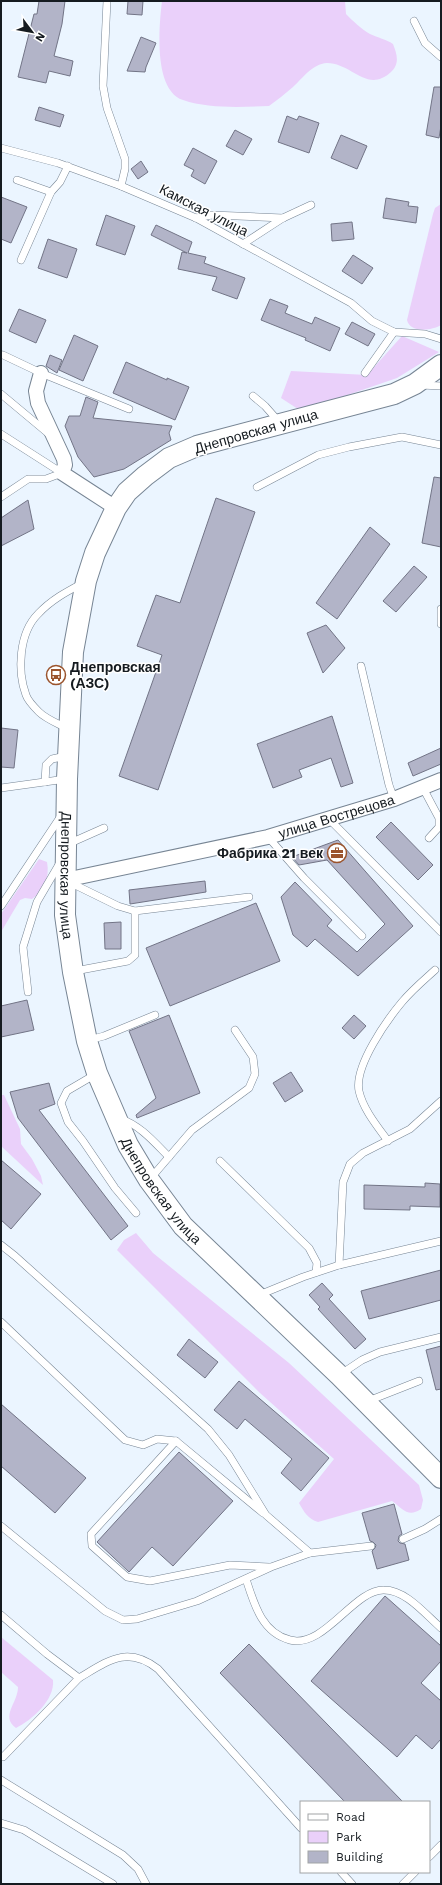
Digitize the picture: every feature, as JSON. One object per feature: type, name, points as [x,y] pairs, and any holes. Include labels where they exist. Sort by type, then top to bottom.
[{"type":"main road","name":"Днепровская улица","points":[[441,365],[415,384],[394,394],[197,446],[169,458],[145,476],[128,492],[116,508],[95,553],[86,581],[73,652],[67,779],[65,880],[65,915],[73,972],[87,1041],[98,1073],[128,1145],[149,1180],[183,1226],[339,1375],[441,1478]]},
{"type":"street","points":[[41,373],[36,391],[38,403],[64,459],[65,466],[62,473],[116,508]]},
{"type":"street","name":"улица Вострецова","points":[[65,880],[268,837],[394,799],[441,780]]},
{"type":"lane","points":[[108,1],[103,86],[107,108],[125,159],[122,186]]},
{"type":"lane","points":[[414,20],[425,43],[441,58]]},
{"type":"lane","name":"Камская улица","points":[[1,148],[68,166],[122,186],[196,218],[350,303],[372,321],[394,332],[424,334],[441,339]]},
{"type":"lane","points":[[21,260],[51,192],[60,182],[68,166]]},
{"type":"lane","points":[[17,180],[51,192]]},
{"type":"lane","points":[[244,244],[283,218],[311,205]]},
{"type":"lane","points":[[196,218],[212,215],[283,218]]},
{"type":"lane","points":[[365,373],[394,332]]},
{"type":"lane","points":[[3,355],[41,373],[129,409]]},
{"type":"lane","points":[[415,384],[441,386]]},
{"type":"lane","points":[[1,394],[56,439]]},
{"type":"lane","points":[[253,396],[265,406],[280,423]]},
{"type":"lane","points":[[1,434],[62,473]]},
{"type":"lane","points":[[257,487],[318,454],[402,437],[441,445]]},
{"type":"lane","points":[[1,497],[28,479],[46,478],[62,473]]},
{"type":"lane","points":[[69,730],[40,713],[26,696],[21,673],[22,654],[24,639],[29,626],[37,615],[60,595],[86,581]]},
{"type":"lane","points":[[441,609],[441,624]]},
{"type":"lane","points":[[361,666],[389,785],[394,799]]},
{"type":"lane","points":[[45,782],[46,765],[52,759],[68,756]]},
{"type":"lane","points":[[1,788],[67,779]]},
{"type":"lane","points":[[423,788],[439,818],[439,827],[429,838]]},
{"type":"lane","points":[[1,906],[66,809]]},
{"type":"lane","points":[[328,818],[441,932]]},
{"type":"lane","points":[[28,992],[23,946],[37,902],[66,848],[104,828]]},
{"type":"lane","points":[[268,837],[304,878],[362,936]]},
{"type":"lane","points":[[65,880],[102,896],[118,906],[135,911],[249,897]]},
{"type":"lane","points":[[73,972],[128,961],[135,955],[135,911]]},
{"type":"lane","points":[[388,1141],[368,1112],[359,1090],[360,1071],[377,1038],[402,1002],[435,970]]},
{"type":"lane","points":[[87,1041],[104,1036],[156,1015]]},
{"type":"lane","points":[[149,1180],[192,1130],[249,1088],[255,1074],[253,1058],[235,1030]]},
{"type":"lane","points":[[98,1073],[67,1090],[61,1103],[68,1122],[115,1188],[136,1213]]},
{"type":"lane","points":[[339,1265],[343,1182],[350,1164],[363,1153],[410,1129],[441,1101]]},
{"type":"lane","points":[[116,1117],[128,1121],[169,1157]]},
{"type":"lane","points":[[220,1161],[309,1248],[317,1263],[316,1272]]},
{"type":"lane","points":[[256,1296],[316,1272],[339,1265],[441,1241]]},
{"type":"lane","points":[[1,1245],[21,1261],[208,1429],[230,1455],[266,1515]]},
{"type":"lane","points":[[1,1322],[125,1440],[143,1445],[157,1439],[176,1441],[310,1553]]},
{"type":"lane","points":[[339,1375],[362,1360],[380,1352],[441,1337]]},
{"type":"lane","points":[[366,1402],[418,1381]]},
{"type":"lane","points":[[176,1441],[91,1534],[92,1546],[127,1577],[150,1581],[230,1565],[271,1567]]},
{"type":"lane","points":[[403,1539],[425,1529],[441,1519]]},
{"type":"lane","points":[[1,1526],[105,1611],[124,1620],[137,1619],[198,1601],[271,1567],[310,1553],[371,1546]]},
{"type":"lane","points":[[246,1579],[254,1604],[266,1626],[279,1637],[298,1642],[313,1638],[367,1595],[383,1589],[398,1592],[406,1597],[441,1628]]},
{"type":"lane","points":[[1,1615],[47,1654],[79,1678]]},
{"type":"lane","points":[[2,1757],[79,1678],[120,1657],[134,1656],[147,1660],[158,1669],[300,1827]]},
{"type":"lane","points":[[1,1780],[123,1855],[138,1869],[146,1884]]},
{"type":"lane","points":[[1,1823],[24,1830],[113,1884]]},
{"type":"lane","points":[[430,1856],[441,1845]]},
{"type":"lane","points":[[342,1873],[352,1884]]},
{"type":"lane","points":[[403,1884],[413,1873]]},
{"type":"green space","points":[[162,1],[345,1],[346,14],[357,25],[370,34],[393,44],[397,59],[396,66],[391,72],[382,78],[374,80],[359,76],[336,64],[322,64],[312,69],[293,87],[269,106],[226,107],[193,103],[183,100],[173,94],[162,71],[159,41]]},
{"type":"green space","points":[[441,204],[441,325],[432,329],[421,330],[412,327],[407,320],[433,214],[435,208]]},
{"type":"green space","points":[[402,336],[439,352],[397,378],[301,411],[281,398],[291,371],[367,375]]},
{"type":"green space","points":[[39,859],[47,862],[48,868],[47,878],[43,888],[32,899],[25,898],[20,900],[1,932],[1,914]]},
{"type":"green space","points":[[1,1095],[4,1095],[20,1129],[21,1144],[32,1159],[41,1176],[43,1185],[1,1146]]},
{"type":"green space","points":[[136,1233],[153,1253],[289,1363],[419,1485],[423,1500],[421,1509],[413,1513],[409,1513],[392,1501],[318,1522],[309,1517],[299,1503],[334,1459],[260,1393],[117,1250],[124,1240]]},
{"type":"green space","points":[[1,1637],[53,1680],[53,1687],[46,1702],[35,1715],[16,1728],[11,1723],[10,1714],[18,1687],[1,1672]]},
{"type":"building","points":[[39,1],[65,1],[62,24],[54,56],[73,61],[70,76],[49,71],[46,83],[18,77],[34,14],[37,14]]},
{"type":"building","points":[[128,1],[143,1],[142,15],[127,14]]},
{"type":"building","points":[[141,37],[156,43],[145,72],[127,71]]},
{"type":"building","points":[[434,87],[441,87],[441,126],[439,138],[426,135]]},
{"type":"building","points":[[39,107],[64,115],[60,127],[35,120]]},
{"type":"building","points":[[287,116],[297,120],[299,116],[319,123],[309,153],[278,142]]},
{"type":"building","points":[[235,130],[252,139],[243,155],[226,146]]},
{"type":"building","points":[[341,135],[367,146],[357,169],[331,158]]},
{"type":"building","points":[[193,148],[217,161],[205,184],[191,176],[194,170],[184,165]]},
{"type":"building","points":[[141,161],[148,172],[138,179],[131,169]]},
{"type":"building","points":[[1,197],[27,207],[11,243],[1,239]]},
{"type":"building","points":[[386,198],[409,202],[408,206],[418,207],[416,223],[383,218]]},
{"type":"building","points":[[106,215],[135,226],[125,255],[96,245]]},
{"type":"building","points":[[352,222],[354,239],[332,241],[331,224]]},
{"type":"building","points":[[156,225],[192,242],[188,253],[206,257],[204,263],[245,278],[237,299],[212,290],[217,277],[178,269],[182,252],[187,253],[151,235]]},
{"type":"building","points":[[48,239],[77,249],[67,278],[38,268]]},
{"type":"building","points":[[353,255],[373,268],[362,284],[342,271]]},
{"type":"building","points":[[270,299],[288,306],[285,313],[312,324],[315,317],[340,328],[330,351],[305,340],[306,338],[261,320]]},
{"type":"building","points":[[19,309],[46,320],[36,343],[9,331]]},
{"type":"building","points":[[352,322],[375,334],[368,346],[345,334]]},
{"type":"building","points":[[74,335],[98,346],[83,381],[59,370]]},
{"type":"building","points":[[50,355],[62,360],[57,373],[46,366]]},
{"type":"building","points":[[126,362],[167,380],[167,378],[189,387],[175,420],[113,393]]},
{"type":"building","points":[[86,397],[98,402],[93,418],[172,426],[169,433],[171,440],[124,469],[94,477],[78,457],[65,426],[69,416],[80,416]]},
{"type":"building","points":[[434,477],[441,478],[441,547],[422,543]]},
{"type":"building","points":[[216,498],[255,512],[158,790],[119,776],[162,655],[137,646],[156,595],[180,603]]},
{"type":"building","points":[[28,500],[34,529],[1,546],[1,518]]},
{"type":"building","points":[[370,527],[390,544],[337,619],[316,603]]},
{"type":"building","points":[[414,566],[427,577],[396,612],[383,601]]},
{"type":"building","points":[[326,625],[345,648],[323,673],[307,633]]},
{"type":"building","points":[[332,716],[353,783],[341,787],[331,758],[299,770],[302,777],[273,788],[257,744]]},
{"type":"building","points":[[1,728],[18,730],[14,768],[1,767]]},
{"type":"building","points":[[441,748],[441,764],[413,776],[408,763]]},
{"type":"building","points":[[391,822],[433,865],[418,880],[376,837]]},
{"type":"building","points":[[338,840],[413,926],[358,976],[315,939],[307,947],[293,935],[281,897],[295,882],[332,920],[327,926],[357,952],[385,924],[327,860],[299,865],[292,857]]},
{"type":"building","points":[[205,881],[206,892],[130,904],[129,890]]},
{"type":"building","points":[[256,903],[280,961],[170,1006],[146,948]]},
{"type":"building","points":[[121,922],[121,949],[105,949],[104,923]]},
{"type":"building","points":[[27,1000],[34,1030],[1,1037],[1,1006]]},
{"type":"building","points":[[169,1015],[200,1093],[137,1118],[136,1115],[156,1098],[129,1031]]},
{"type":"building","points":[[354,1015],[366,1026],[354,1039],[342,1028]]},
{"type":"building","points":[[291,1072],[303,1091],[285,1102],[273,1083]]},
{"type":"building","points":[[49,1083],[55,1104],[39,1110],[128,1226],[111,1240],[18,1118],[10,1092]]},
{"type":"building","points":[[1,1160],[41,1194],[11,1229],[1,1220]]},
{"type":"building","points":[[425,1183],[440,1184],[440,1207],[410,1206],[410,1210],[364,1209],[364,1185],[425,1187]]},
{"type":"building","points":[[441,1270],[441,1300],[369,1319],[361,1291]]},
{"type":"building","points":[[322,1283],[333,1295],[329,1299],[366,1339],[355,1349],[318,1309],[320,1307],[309,1295]]},
{"type":"building","points":[[189,1339],[218,1362],[205,1378],[177,1355]]},
{"type":"building","points":[[441,1346],[441,1389],[436,1390],[426,1350]]},
{"type":"building","points":[[239,1381],[329,1458],[301,1491],[281,1473],[292,1459],[245,1419],[237,1429],[214,1410]]},
{"type":"building","points":[[1,1404],[86,1478],[55,1513],[1,1466]]},
{"type":"building","points":[[179,1452],[233,1501],[173,1566],[152,1547],[129,1572],[97,1542]]},
{"type":"building","points":[[394,1504],[402,1534],[399,1536],[398,1541],[405,1544],[409,1560],[377,1569],[372,1551],[376,1545],[370,1541],[362,1513]]},
{"type":"building","points":[[385,1596],[441,1646],[441,1661],[421,1683],[441,1701],[441,1739],[432,1749],[416,1735],[397,1757],[311,1681]]},
{"type":"building","points":[[249,1644],[402,1801],[344,1801],[220,1673]]},
{"type":"place","name":"Днепровская (АЗС)","points":[[56,675]]},
{"type":"place","name":"Фабрика 21 век","points":[[337,853]]}]
